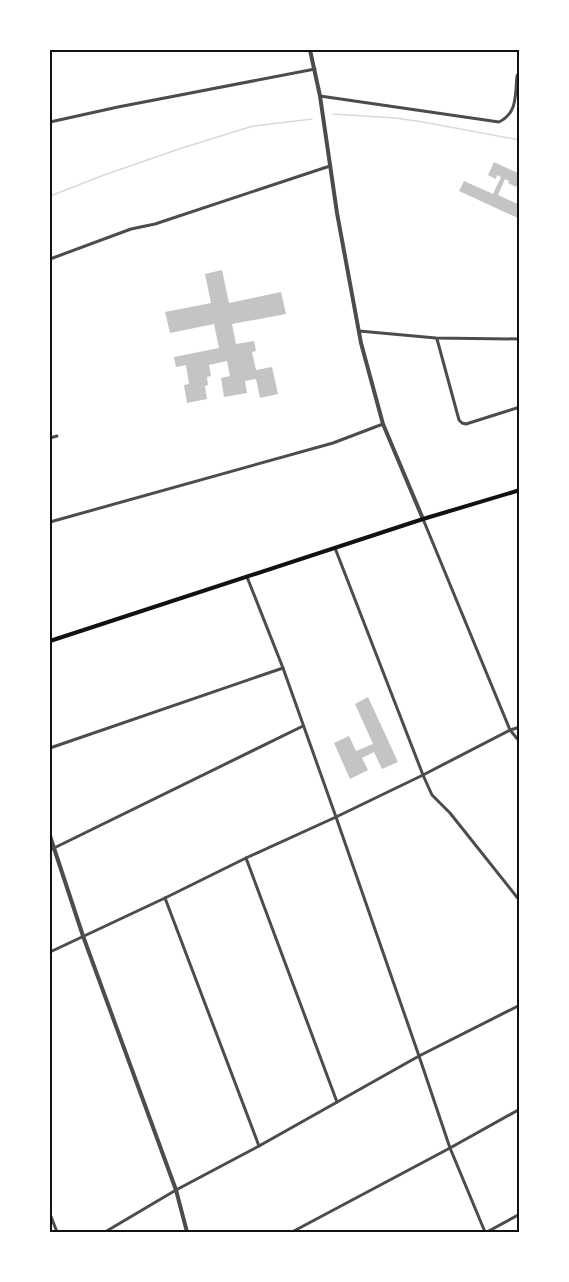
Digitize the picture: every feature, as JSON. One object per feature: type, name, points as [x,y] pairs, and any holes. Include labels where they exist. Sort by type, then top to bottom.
[{"type":"main road","points":[[50,641],[335,547],[519,490]]},
{"type":"street","points":[[310,50],[320,96],[361,343],[383,424],[510,730],[519,742]]},
{"type":"street","points":[[50,122],[315,69]]},
{"type":"street","points":[[320,96],[499,122],[507,118],[513,110],[519,71]]},
{"type":"street","points":[[50,259],[131,229],[155,224],[330,166]]},
{"type":"street","points":[[359,331],[436,338],[519,339]]},
{"type":"street","points":[[436,338],[459,420],[462,423],[466,424],[519,407]]},
{"type":"street","points":[[50,522],[333,443],[383,424]]},
{"type":"street","points":[[50,438],[57,436]]},
{"type":"street","points":[[335,547],[432,795],[450,813],[519,901]]},
{"type":"street","points":[[247,577],[283,668],[450,1148],[486,1233],[519,1214]]},
{"type":"street","points":[[50,748],[283,668]]},
{"type":"street","points":[[52,849],[303,726]]},
{"type":"street","points":[[50,952],[246,858],[336,818],[519,727]]},
{"type":"street","points":[[50,836],[52,849],[176,1190],[187,1233]]},
{"type":"street","points":[[246,858],[337,1102]]},
{"type":"street","points":[[165,898],[259,1146]]},
{"type":"street","points":[[105,1233],[176,1190],[419,1056],[519,1005]]},
{"type":"street","points":[[292,1233],[519,1109]]},
{"type":"street","points":[[50,1164],[50,1184]]},
{"type":"street","points":[[50,1214],[57,1233]]},
{"type":"building","points":[[494,162],[520,174],[516,187],[505,179],[498,195],[520,205],[520,219],[459,191],[464,181],[493,194],[501,177],[497,175],[496,179],[488,175]]},
{"type":"building","points":[[222,270],[229,303],[281,292],[286,314],[232,324],[236,344],[254,341],[256,351],[252,352],[256,370],[272,367],[278,394],[260,398],[256,379],[245,381],[247,393],[224,397],[221,378],[230,376],[227,361],[209,365],[211,376],[207,377],[208,385],[205,386],[207,399],[187,403],[184,385],[189,384],[186,365],[176,367],[174,357],[219,348],[214,324],[170,333],[165,312],[211,303],[205,274]]},
{"type":"building","points":[[368,697],[398,762],[382,769],[374,752],[362,758],[368,770],[350,779],[334,743],[349,736],[356,751],[373,744],[355,704]]},
{"type":"waterway","points":[[333,114],[395,118],[520,140]]},
{"type":"waterway","points":[[50,196],[182,148],[253,126],[312,119]]}]
